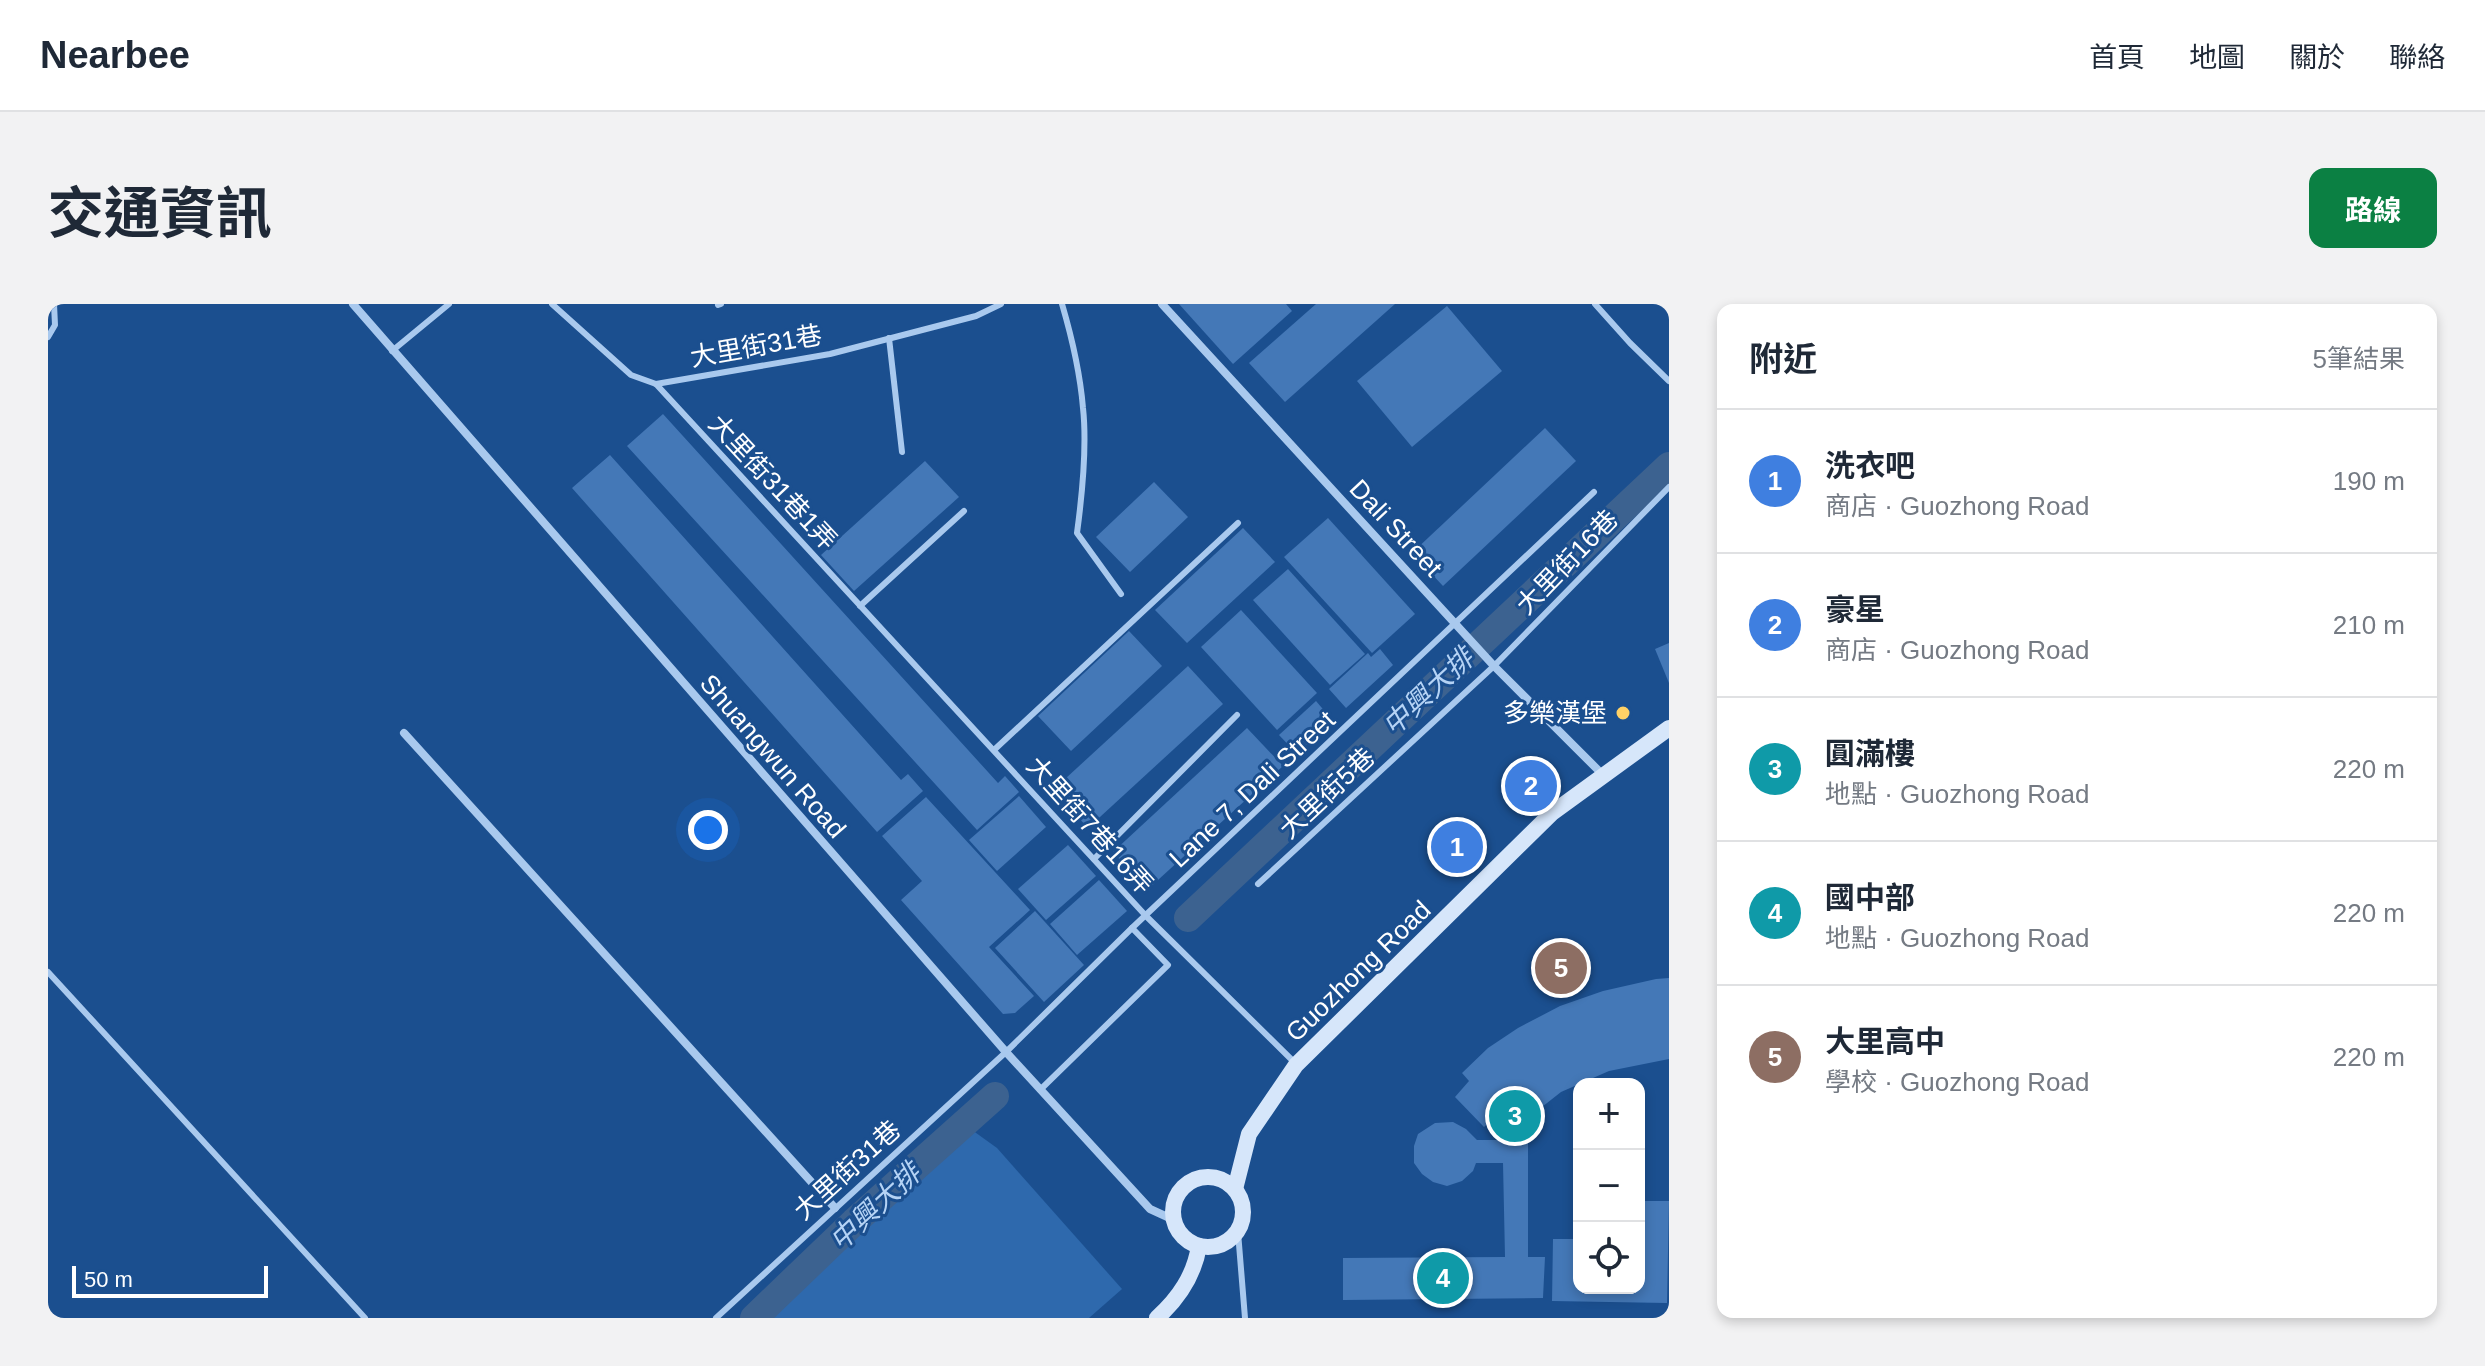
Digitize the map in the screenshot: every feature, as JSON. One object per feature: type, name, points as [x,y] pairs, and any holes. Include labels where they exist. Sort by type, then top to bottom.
[{"type":"street","name":"Shuangwun Road","points":[[353,304],[1040,1090],[1150,1209],[1174,1220]]},
{"type":"street","name":"Dali Street","points":[[1162,304],[1494,666],[1604,776]]},
{"type":"street","name":"Guozhong Road","points":[[1238,1232],[1244,1210],[1235,1189],[1249,1134],[1296,1065],[1552,813],[1669,728]]},
{"type":"street","points":[[404,733],[835,1208]]},
{"type":"street","points":[[1235,1189],[1226,1181],[1214,1177],[1202,1177],[1190,1182],[1175,1201],[1174,1220],[1183,1237],[1199,1246],[1220,1246],[1238,1232]]},
{"type":"street","points":[[1157,1318],[1175,1301],[1195,1267],[1199,1246]]},
{"type":"lane","points":[[48,337],[55,325],[54,304]]},
{"type":"lane","points":[[392,351],[449,304]]},
{"type":"lane","points":[[552,304],[631,375],[656,384]]},
{"type":"lane","name":"大里街31巷","points":[[656,384],[830,354],[976,316],[1001,304]]},
{"type":"lane","points":[[1062,304],[1075,350],[1083,411],[1081,501],[1077,533],[1121,594]]},
{"type":"lane","points":[[1595,304],[1669,381]]},
{"type":"lane","points":[[889,338],[902,452]]},
{"type":"lane","name":"大里街31巷1弄","points":[[656,384],[860,606]]},
{"type":"lane","name":"大里街16巷","points":[[1494,666],[1669,487]]},
{"type":"lane","name":"Lane 7, Dali Street","points":[[1006,1052],[1132,928],[1594,492]]},
{"type":"lane","points":[[860,606],[964,511]]},
{"type":"lane","points":[[994,750],[1238,523]]},
{"type":"lane","name":"大里街7巷16弄","points":[[860,606],[1146,916],[1296,1065]]},
{"type":"lane","name":"大里街5巷","points":[[1258,884],[1494,666]]},
{"type":"lane","points":[[1094,859],[1237,715]]},
{"type":"lane","points":[[1040,1090],[1168,965],[1132,928]]},
{"type":"lane","points":[[48,972],[365,1318]]},
{"type":"lane","name":"大里街31巷","points":[[716,1318],[1006,1052]]},
{"type":"lane","points":[[1238,1232],[1245,1318]]},
{"type":"shaded area","points":[[965,1125],[997,1148],[1122,1289],[1089,1318],[764,1318]]},
{"type":"building","points":[[1179,304],[1286,304],[1292,311],[1233,364]]},
{"type":"building","points":[[1316,304],[1395,304],[1285,402],[1249,363]]},
{"type":"building","points":[[1447,306],[1502,371],[1412,447],[1357,381]]},
{"type":"building","points":[[663,414],[998,783],[1005,776],[1019,792],[977,830],[627,446]]},
{"type":"building","points":[[1545,428],[1576,461],[1443,586],[1412,553]]},
{"type":"building","points":[[610,455],[901,780],[908,774],[923,791],[877,832],[572,488]]},
{"type":"building","points":[[925,461],[959,497],[854,591],[821,555]]},
{"type":"building","points":[[1154,482],[1188,517],[1130,572],[1096,537]]},
{"type":"building","points":[[1328,518],[1415,614],[1372,653],[1284,557]]},
{"type":"building","points":[[1243,528],[1275,562],[1187,643],[1155,610]]},
{"type":"building","points":[[1288,569],[1365,654],[1330,685],[1253,600]]},
{"type":"building","points":[[1241,610],[1317,693],[1277,730],[1201,647]]},
{"type":"building","points":[[1129,631],[1162,666],[1071,751],[1038,716]]},
{"type":"building","points":[[1669,643],[1669,683],[1655,649]]},
{"type":"building","points":[[1380,649],[1393,665],[1346,708],[1329,689],[1368,653],[1371,657]]},
{"type":"building","points":[[1188,666],[1223,704],[1088,828],[1053,790]]},
{"type":"building","points":[[1316,701],[1333,721],[1297,754],[1279,735]]},
{"type":"building","points":[[1247,728],[1283,766],[1147,890],[1113,852]]},
{"type":"building","points":[[1019,796],[1046,827],[997,871],[969,840]]},
{"type":"building","points":[[926,797],[1030,910],[989,947],[1034,996],[1015,1013],[1003,1014],[901,900],[922,881],[882,836]]},
{"type":"building","points":[[1068,845],[1096,876],[1046,920],[1018,889]]},
{"type":"building","points":[[1099,880],[1127,911],[1077,955],[1050,924]]},
{"type":"building","points":[[1035,911],[1084,965],[1044,1002],[995,948]]},
{"type":"building","points":[[1669,978],[1669,1059],[1609,1071],[1593,1078],[1573,1078],[1573,1087],[1561,1092],[1528,1118],[1528,1257],[1545,1257],[1543,1298],[1343,1300],[1343,1258],[1505,1257],[1503,1163],[1476,1163],[1473,1171],[1462,1181],[1447,1186],[1433,1182],[1414,1163],[1418,1134],[1435,1123],[1453,1122],[1477,1140],[1504,1140],[1504,1120],[1498,1114],[1484,1127],[1455,1097],[1469,1081],[1462,1073],[1488,1048],[1560,1006],[1603,991]]},
{"type":"building","points":[[1645,1201],[1669,1201],[1667,1303],[1552,1301],[1553,1239],[1573,1239],[1573,1294],[1645,1294]]},
{"type":"waterway","name":"中興大排","points":[[1188,918],[1669,466]]},
{"type":"waterway","name":"中興大排","points":[[754,1318],[854,1222],[995,1096]]},
{"type":"place","name":"多樂漢堡","points":[[1623,713]]},
{"type":"place","name":"豪星","points":[[1531,786]]},
{"type":"place","name":"洗衣吧","points":[[1457,847]]},
{"type":"place","name":"大里高中","points":[[1561,968]]},
{"type":"place","name":"圓滿樓","points":[[1515,1116]]},
{"type":"place","name":"國中部","points":[[1443,1278]]}]
